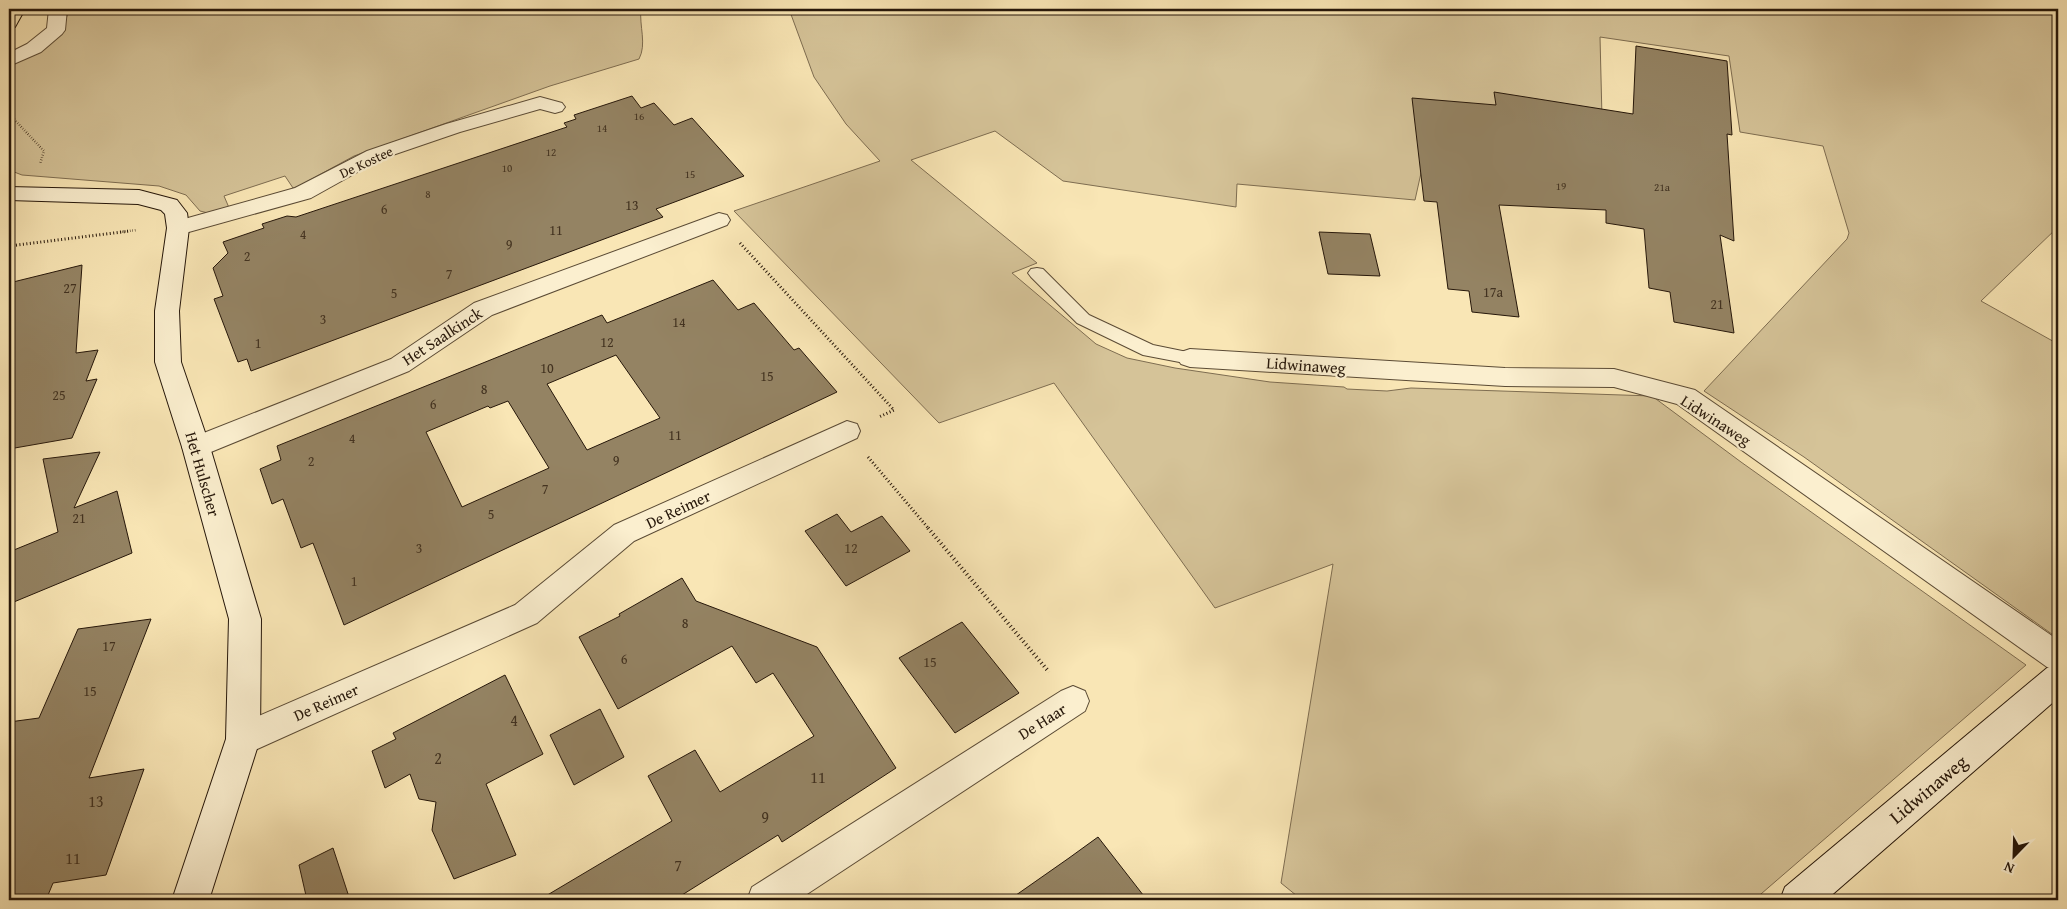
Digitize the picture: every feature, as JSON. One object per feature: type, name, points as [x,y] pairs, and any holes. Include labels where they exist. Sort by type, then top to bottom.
[{"type":"main road","points":[[9,23],[16,9]]},
{"type":"street","points":[[9,60],[34,48],[56,30],[58,9]]},
{"type":"street","name":"De Kostee","points":[[178,226],[303,193],[374,155],[453,128],[540,103],[555,107]]},
{"type":"street","points":[[12,193],[139,197],[169,205],[176,213],[178,226]]},
{"type":"street","name":"Het Saalkinck","points":[[196,447],[400,365],[482,309],[719,220]]},
{"type":"street","name":"Het Hulscher","points":[[178,226],[167,311],[168,362],[196,447],[245,618],[242,739],[191,900]]},
{"type":"street","name":"Lidwinaweg","points":[[1190,358],[1505,377],[1614,378],[1686,397],[2058,657]]},
{"type":"street","name":"De Reimer","points":[[242,739],[526,614],[624,533],[847,432]]},
{"type":"street","name":"Lidwinaweg","points":[[1798,900],[2058,678]]},
{"type":"street","name":"De Haar","points":[[765,900],[1073,701]]},
{"type":"lane","points":[[1036,273],[1083,319],[1149,351],[1190,358]]},
{"type":"path","points":[[9,114],[44,151],[37,172],[12,193]]},
{"type":"path","points":[[719,220],[894,410],[847,432]]},
{"type":"path","points":[[9,246],[178,226]]},
{"type":"path","name":"De Haar","points":[[847,432],[1073,701]]},
{"type":"shaded area","points":[[68,9],[641,9],[643,41],[639,59],[550,86],[354,156],[297,187],[293,188],[285,176],[224,196],[230,210],[208,213],[200,211],[186,195],[159,186],[22,175],[9,170],[9,67],[55,39],[65,22]]},
{"type":"shaded area","points":[[789,9],[2058,9],[2058,53],[2053,90],[2058,95],[2058,227],[1981,301],[2058,344],[2058,635],[2056,637],[1804,457],[1704,391],[1847,239],[1849,233],[1823,146],[1740,132],[1729,56],[1600,37],[1602,118],[1421,173],[1415,200],[1237,184],[1236,207],[1063,181],[995,131],[911,160],[1037,263],[1012,273],[1096,344],[1127,358],[1175,368],[1270,382],[1387,391],[1411,388],[1652,396],[1741,462],[2026,665],[1754,900],[1302,900],[1281,883],[1333,564],[1215,608],[1054,383],[939,423],[734,211],[880,161],[846,124],[814,77]]},
{"type":"building","points":[[1636,46],[1727,61],[1732,135],[1727,134],[1734,241],[1720,235],[1734,333],[1674,322],[1670,292],[1649,288],[1644,229],[1606,223],[1606,210],[1499,205],[1519,317],[1472,312],[1469,291],[1448,289],[1437,202],[1424,201],[1412,98],[1496,105],[1494,92],[1633,114]]},
{"type":"building","points":[[632,96],[641,108],[654,103],[674,125],[692,118],[744,176],[656,209],[663,217],[251,371],[247,359],[238,362],[214,299],[223,296],[213,268],[228,253],[223,242],[264,228],[262,224],[287,216],[296,217],[567,127],[564,123],[576,119],[574,115]]},
{"type":"building","points":[[1319,232],[1370,234],[1380,276],[1328,274]]},
{"type":"building","points":[[82,265],[76,353],[98,350],[86,381],[97,379],[72,438],[9,449],[9,283]]},
{"type":"building","points":[[713,280],[738,310],[754,303],[794,350],[799,348],[837,392],[344,625],[313,543],[301,548],[283,499],[272,504],[260,469],[281,460],[277,446],[602,315],[607,323]],"holes":[[[616,355],[660,418],[587,450],[547,384]],[[508,401],[549,468],[462,507],[426,432],[488,406],[490,408]]]},
{"type":"building","points":[[100,452],[74,508],[117,491],[132,553],[9,604],[9,552],[58,532],[43,459]]},
{"type":"building","points":[[837,514],[851,532],[882,516],[910,551],[846,586],[805,531]]},
{"type":"building","points":[[682,578],[696,601],[817,647],[896,768],[782,842],[778,835],[674,900],[539,900],[672,821],[648,776],[695,750],[720,792],[814,736],[773,673],[756,683],[732,646],[618,709],[579,637],[620,616],[619,614]]},
{"type":"building","points":[[151,619],[89,778],[144,769],[106,875],[53,883],[46,900],[9,900],[9,722],[39,718],[78,629]]},
{"type":"building","points":[[962,622],[1019,693],[955,733],[899,658]]},
{"type":"building","points":[[505,675],[543,754],[486,784],[516,855],[454,879],[432,830],[436,802],[419,799],[410,774],[385,788],[372,751],[396,739],[393,733]]},
{"type":"building","points":[[600,709],[624,757],[574,785],[550,735]]},
{"type":"building","points":[[1098,837],[1147,900],[1009,900],[1069,858]]},
{"type":"building","points":[[333,848],[350,900],[307,900],[299,865]]}]
